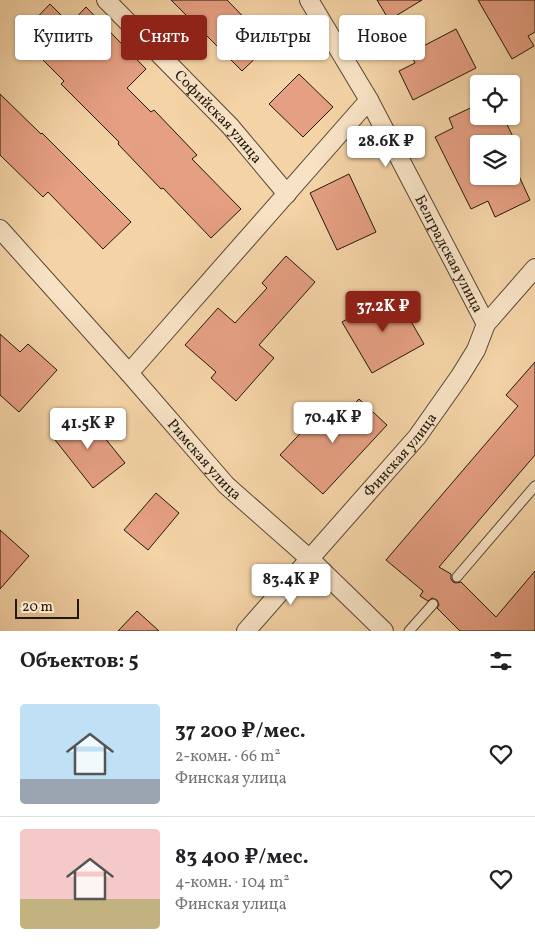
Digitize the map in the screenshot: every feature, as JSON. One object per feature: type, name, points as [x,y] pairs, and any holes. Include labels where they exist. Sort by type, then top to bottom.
[{"type":"street","name":"Софийская улица","points":[[106,0],[230,126],[287,194]]},
{"type":"street","name":"Белградская улица","points":[[309,0],[369,100],[486,324]]},
{"type":"street","points":[[129,373],[369,100]]},
{"type":"street","name":"Римская улица","points":[[0,229],[226,485],[310,560],[384,631]]},
{"type":"street","name":"Финская улица","points":[[246,631],[417,437],[476,350],[486,324],[535,268]]},
{"type":"lane","points":[[457,578],[535,486]]},
{"type":"lane","points":[[409,631],[433,604]]},
{"type":"building","points":[[171,0],[227,0],[242,15],[217,15],[217,46],[207,36],[207,15],[186,15]]},
{"type":"building","points":[[377,0],[422,0],[397,15],[386,15]]},
{"type":"building","points":[[478,0],[535,0],[535,32],[528,36],[534,46],[512,59]]},
{"type":"building","points":[[50,4],[61,15],[39,15]]},
{"type":"building","points":[[86,7],[94,15],[78,15]]},
{"type":"building","points":[[456,29],[476,68],[413,100],[399,71],[415,63],[414,60],[425,60],[425,45]]},
{"type":"building","points":[[111,33],[121,43],[121,60],[137,60],[146,69],[127,88],[151,112],[154,110],[197,155],[192,159],[241,209],[211,238],[163,188],[161,189],[118,144],[119,142],[61,84],[64,81],[43,60],[111,60]]},
{"type":"building","points":[[231,60],[253,60],[242,71]]},
{"type":"building","points":[[299,74],[333,107],[303,137],[269,104]]},
{"type":"building","points":[[0,94],[131,222],[103,249],[48,192],[43,197],[0,155]]},
{"type":"building","points":[[470,108],[470,125],[507,125],[512,135],[470,135],[470,185],[520,185],[520,178],[530,200],[495,217],[488,201],[471,209],[435,137],[453,128],[449,118]]},
{"type":"building","points":[[349,174],[376,232],[337,250],[310,193]]},
{"type":"building","points":[[286,256],[315,282],[259,345],[274,358],[236,401],[211,378],[216,372],[185,345],[218,308],[235,323],[267,288],[262,283]]},
{"type":"building","points":[[394,292],[424,344],[372,373],[342,322]]},
{"type":"building","points":[[0,334],[20,352],[28,344],[57,370],[19,412],[0,395]]},
{"type":"building","points":[[535,362],[535,455],[439,567],[451,574],[453,582],[461,582],[496,617],[535,571],[535,631],[460,631],[437,608],[439,605],[437,600],[432,598],[428,601],[420,596],[423,591],[386,560],[518,406],[506,395]]},
{"type":"building","points":[[359,399],[387,425],[323,494],[280,455],[326,406],[340,419]]},
{"type":"building","points":[[83,411],[125,463],[93,488],[52,436]]},
{"type":"building","points":[[156,493],[179,513],[148,550],[124,530]]},
{"type":"building","points":[[0,530],[29,556],[0,589]]},
{"type":"building","points":[[137,611],[159,631],[118,631]]}]
